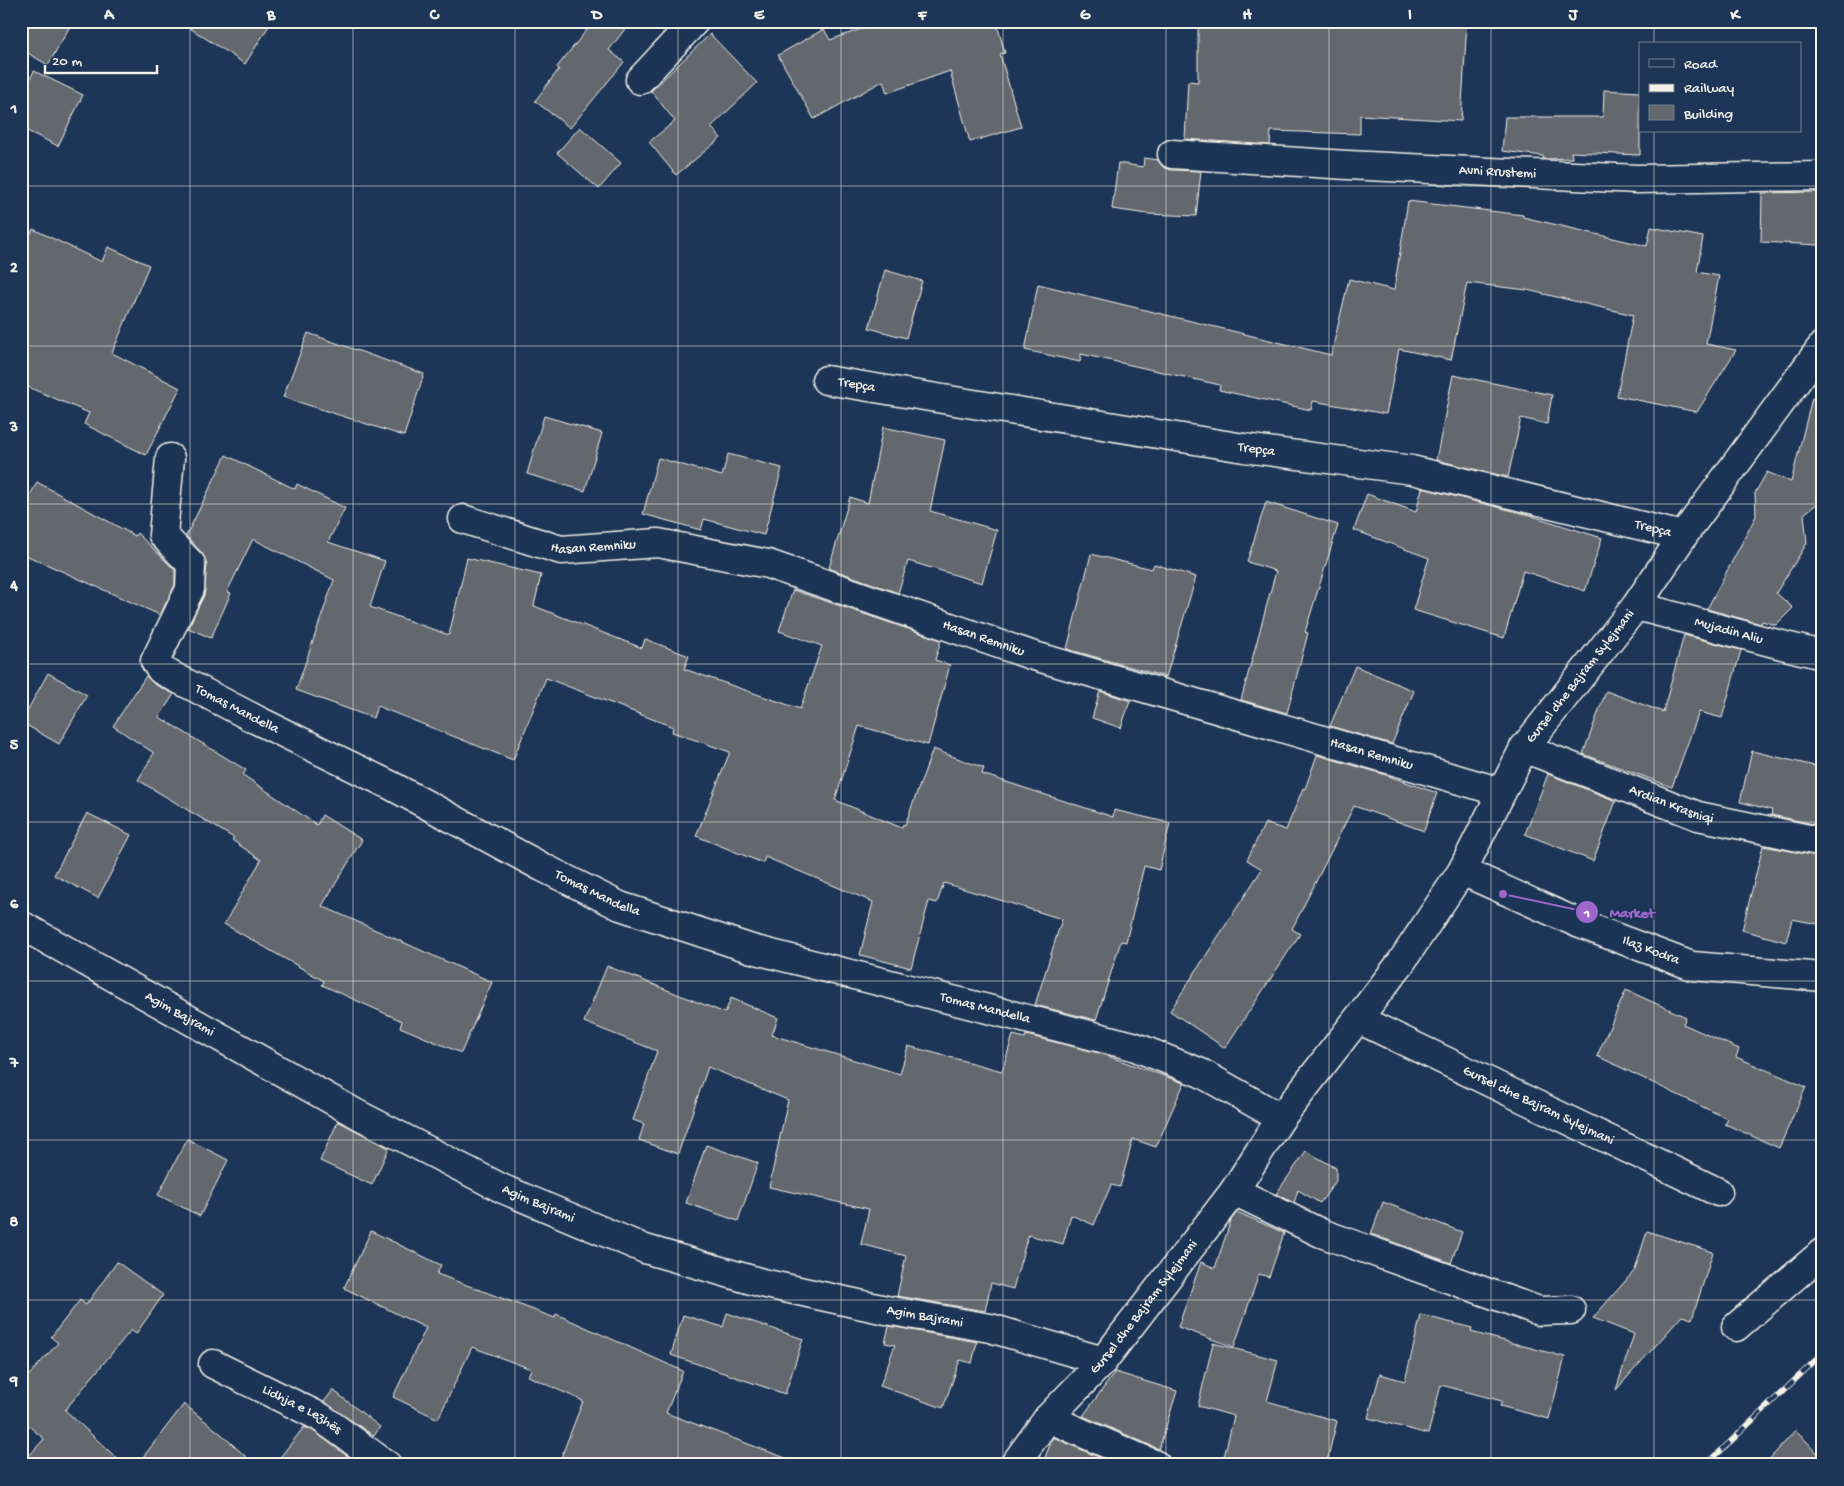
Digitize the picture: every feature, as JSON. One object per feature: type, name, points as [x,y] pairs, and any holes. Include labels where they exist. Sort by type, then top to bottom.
[{"type":"street","points":[[640,80],[695,21]]},
{"type":"street","name":"Avni Rrustemi","points":[[1172,154],[1347,165],[1637,179],[1823,176]]},
{"type":"street","name":"Gursel dhe Bajram Sylejmani","points":[[1014,1465],[1048,1418],[1103,1361],[1234,1191],[1281,1118],[1400,964],[1462,871],[1524,748],[1636,606],[1683,536],[1822,348]]},
{"type":"street","name":"Trepça","points":[[826,380],[1244,448],[1412,470],[1683,536]]},
{"type":"street","name":"Tomas Mandella","points":[[170,458],[162,535],[191,564],[190,589],[155,661],[161,670],[257,720],[392,786],[542,867],[620,906],[752,949],[1133,1046],[1201,1073],[1281,1118]]},
{"type":"street","name":"Hasan Remniku","points":[[463,519],[561,550],[658,543],[768,564],[1031,655],[1501,792]]},
{"type":"street","name":"Mujadin Aliu","points":[[1636,606],[1704,623],[1754,639],[1823,655]]},
{"type":"street","name":"Ardian Krasniqi","points":[[1524,748],[1698,816],[1823,842]]},
{"type":"street","name":"Ilaz Kodra","points":[[1462,871],[1580,924],[1692,966],[1823,977]]},
{"type":"street","name":"Agim Bajrami","points":[[21,925],[355,1113],[503,1189],[645,1249],[762,1284],[886,1310],[990,1328],[1103,1361]]},
{"type":"street","name":"Gursel dhe Bajram Sylejmani","points":[[1358,1019],[1718,1192]]},
{"type":"street","points":[[1234,1191],[1321,1233],[1539,1311],[1571,1310]]},
{"type":"street","points":[[1736,1327],[1823,1252]]},
{"type":"street","name":"Lidhja e Lezhës","points":[[212,1364],[320,1416],[387,1465]]},
{"type":"street","points":[[1048,1418],[1156,1465]]},
{"type":"building","points":[[21,21],[73,21],[48,65],[21,49]]},
{"type":"building","points":[[179,21],[272,21],[245,64]]},
{"type":"building","points":[[594,21],[631,21],[609,50],[624,62],[570,128],[535,101],[559,69],[557,67]]},
{"type":"building","points":[[884,21],[996,21],[1005,53],[1000,54],[1021,127],[970,142],[950,71],[887,93],[883,81],[814,119],[778,55],[824,29],[830,40]]},
{"type":"building","points":[[1198,21],[1467,21],[1461,121],[1360,115],[1360,134],[1271,131],[1270,145],[1185,139],[1188,81],[1198,82]]},
{"type":"building","points":[[710,34],[757,83],[711,127],[721,138],[676,175],[649,142],[675,121],[651,91]]},
{"type":"building","points":[[34,71],[83,95],[58,146],[21,128],[21,97]]},
{"type":"building","points":[[1604,90],[1639,92],[1640,155],[1571,152],[1572,158],[1543,159],[1543,156],[1502,151],[1505,117],[1603,117]]},
{"type":"building","points":[[580,127],[621,163],[599,189],[557,153]]},
{"type":"building","points":[[1144,158],[1158,160],[1163,167],[1171,170],[1201,171],[1196,216],[1148,214],[1112,209],[1118,163],[1143,167]]},
{"type":"building","points":[[1821,192],[1819,245],[1761,242],[1762,193]]},
{"type":"building","points":[[1408,201],[1523,215],[1523,217],[1647,246],[1651,227],[1703,237],[1697,272],[1719,276],[1706,344],[1736,350],[1697,412],[1617,396],[1633,315],[1527,290],[1467,283],[1451,360],[1399,349],[1386,414],[1313,401],[1311,410],[1219,390],[1220,385],[1081,354],[1080,362],[1025,350],[1038,284],[1331,355],[1349,279],[1394,290]]},
{"type":"building","points":[[33,229],[102,262],[108,247],[149,265],[112,353],[180,388],[146,455],[84,424],[89,413],[21,384],[21,254]]},
{"type":"building","points":[[885,270],[922,281],[906,338],[869,328]]},
{"type":"building","points":[[308,333],[424,374],[404,436],[283,397]]},
{"type":"building","points":[[1453,375],[1552,395],[1547,424],[1521,418],[1508,477],[1436,460]]},
{"type":"building","points":[[1812,398],[1823,399],[1823,499],[1804,514],[1807,543],[1776,593],[1793,608],[1776,625],[1762,621],[1761,624],[1707,609],[1756,516],[1755,493],[1767,472],[1791,482]]},
{"type":"building","points":[[544,416],[602,433],[585,491],[527,474]]},
{"type":"building","points":[[883,427],[945,440],[930,511],[997,530],[982,583],[908,561],[898,593],[829,568],[850,497],[868,503]]},
{"type":"building","points":[[728,454],[782,468],[764,535],[704,519],[701,530],[643,514],[658,458],[722,476]]},
{"type":"building","points":[[226,455],[295,489],[297,484],[345,508],[328,542],[385,561],[370,607],[449,635],[467,558],[541,575],[534,606],[642,648],[645,639],[689,656],[684,669],[800,709],[822,646],[779,631],[793,590],[941,640],[935,660],[950,665],[928,745],[859,726],[835,800],[902,828],[903,824],[905,825],[933,749],[984,768],[982,774],[1113,817],[1114,810],[1170,823],[1159,870],[1144,866],[1126,942],[1121,941],[1096,1020],[1035,1005],[1062,919],[944,883],[937,903],[929,901],[911,968],[860,955],[873,902],[765,857],[763,863],[696,836],[730,752],[672,732],[673,727],[546,678],[513,760],[377,706],[373,718],[296,690],[334,580],[253,539],[227,592],[231,593],[211,638],[188,628],[204,595],[207,565],[202,553],[186,536]]},
{"type":"building","points":[[37,482],[135,536],[137,533],[175,570],[175,585],[160,615],[21,553],[21,513]]},
{"type":"building","points":[[1422,488],[1529,515],[1602,538],[1585,591],[1523,571],[1504,638],[1413,610],[1429,558],[1354,530],[1367,494],[1416,512]]},
{"type":"building","points":[[1266,502],[1338,525],[1305,632],[1308,633],[1287,713],[1241,700],[1276,571],[1247,562]]},
{"type":"building","points":[[1091,554],[1152,569],[1154,564],[1196,577],[1166,677],[1067,649]]},
{"type":"building","points":[[1684,635],[1741,650],[1722,718],[1699,712],[1672,787],[1583,754],[1606,691],[1663,712]]},
{"type":"building","points":[[1355,666],[1414,691],[1392,744],[1330,726]]},
{"type":"building","points":[[48,673],[87,695],[59,744],[21,722]]},
{"type":"building","points":[[146,676],[154,684],[174,694],[159,717],[246,770],[243,775],[317,825],[322,815],[362,840],[322,906],[492,982],[461,1053],[400,1027],[402,1021],[322,985],[324,981],[224,924],[261,860],[232,840],[234,838],[138,780],[154,753],[113,726]]},
{"type":"building","points":[[1100,691],[1130,701],[1121,728],[1092,718]]},
{"type":"building","points":[[1752,751],[1823,768],[1823,826],[1771,815],[1772,810],[1740,802]]},
{"type":"building","points":[[1317,755],[1380,773],[1437,793],[1424,831],[1354,806],[1292,929],[1300,934],[1225,1048],[1170,1011],[1262,869],[1247,860],[1265,823],[1286,830],[1303,788],[1305,789]]},
{"type":"building","points":[[1548,774],[1616,801],[1593,861],[1525,834]]},
{"type":"building","points":[[87,813],[131,835],[98,898],[54,875]]},
{"type":"building","points":[[1763,846],[1823,857],[1823,925],[1792,919],[1786,942],[1742,930]]},
{"type":"building","points":[[607,966],[725,1013],[731,998],[778,1018],[772,1035],[900,1074],[908,1046],[1002,1071],[1013,1035],[1025,1038],[1026,1035],[1099,1053],[1184,1083],[1156,1147],[1133,1139],[1120,1187],[1111,1185],[1094,1225],[1071,1215],[1063,1244],[1028,1235],[1013,1289],[991,1283],[985,1311],[897,1296],[906,1256],[861,1244],[869,1209],[769,1187],[788,1100],[708,1067],[678,1154],[639,1140],[644,1124],[633,1120],[657,1051],[584,1022]]},
{"type":"building","points":[[1626,990],[1686,1017],[1683,1024],[1739,1049],[1736,1057],[1806,1087],[1779,1148],[1725,1124],[1728,1119],[1597,1056]]},
{"type":"building","points":[[338,1121],[389,1148],[372,1185],[320,1161]]},
{"type":"building","points":[[187,1139],[228,1160],[200,1216],[158,1195]]},
{"type":"building","points":[[706,1145],[758,1163],[738,1221],[686,1203]]},
{"type":"building","points":[[1306,1151],[1336,1168],[1336,1181],[1320,1203],[1298,1190],[1294,1203],[1276,1194]]},
{"type":"building","points":[[1383,1202],[1462,1232],[1451,1263],[1371,1234]]},
{"type":"building","points":[[1237,1212],[1284,1233],[1269,1277],[1259,1274],[1234,1347],[1178,1327],[1201,1262],[1215,1268],[1231,1220]]},
{"type":"building","points":[[371,1231],[441,1265],[437,1274],[555,1318],[556,1314],[683,1371],[666,1413],[796,1462],[795,1465],[558,1465],[583,1401],[528,1376],[531,1369],[472,1347],[438,1419],[393,1397],[426,1328],[344,1288]]},
{"type":"building","points":[[1647,1231],[1713,1252],[1692,1319],[1682,1316],[1616,1390],[1634,1334],[1593,1318],[1635,1270]]},
{"type":"building","points":[[117,1262],[163,1295],[136,1334],[131,1330],[65,1410],[124,1465],[21,1465],[44,1439],[21,1419],[21,1384],[58,1343],[51,1337],[80,1300],[86,1305]]},
{"type":"building","points":[[727,1313],[803,1339],[785,1394],[671,1355],[683,1315],[723,1327]]},
{"type":"building","points":[[1421,1315],[1472,1328],[1471,1332],[1565,1357],[1549,1419],[1500,1406],[1502,1401],[1441,1385],[1428,1434],[1368,1418],[1380,1374],[1405,1381]]},
{"type":"building","points":[[889,1326],[977,1342],[972,1363],[960,1360],[943,1408],[880,1386],[895,1345],[885,1343]]},
{"type":"building","points":[[1213,1343],[1278,1360],[1267,1401],[1337,1421],[1326,1465],[1222,1465],[1234,1416],[1198,1406]]},
{"type":"building","points":[[1115,1372],[1177,1391],[1159,1449],[1083,1416]]},
{"type":"building","points":[[333,1390],[380,1427],[374,1436],[324,1402]]},
{"type":"building","points":[[184,1404],[220,1433],[255,1465],[137,1465]]},
{"type":"building","points":[[304,1427],[312,1430],[354,1461],[351,1465],[274,1465]]},
{"type":"building","points":[[1796,1430],[1823,1459],[1823,1465],[1764,1465]]},
{"type":"building","points":[[1053,1437],[1116,1465],[1042,1465]]},
{"type":"railway","points":[[1706,1465],[1823,1353]]},
{"type":"place","name":"Market","points":[[1503,894]]}]
